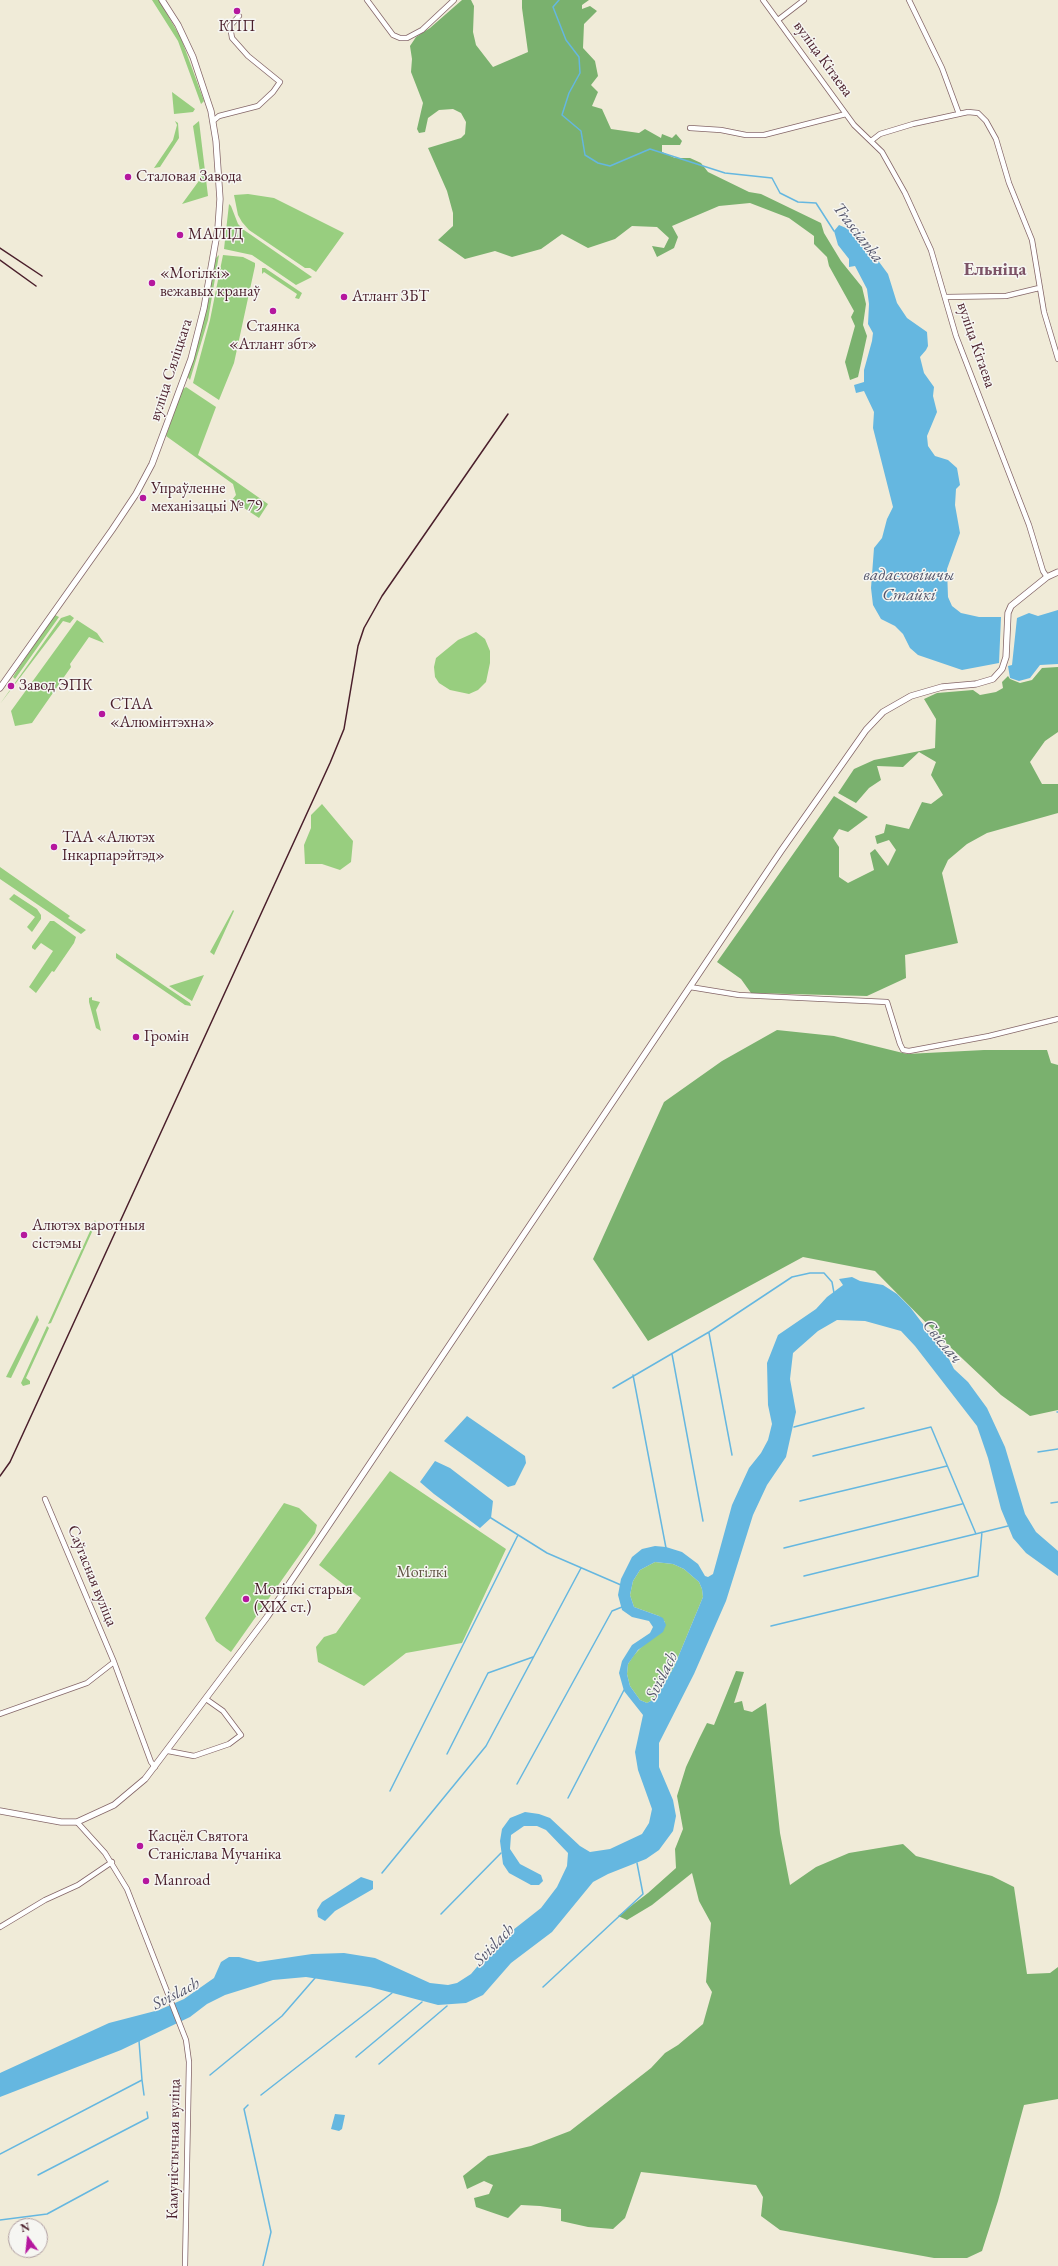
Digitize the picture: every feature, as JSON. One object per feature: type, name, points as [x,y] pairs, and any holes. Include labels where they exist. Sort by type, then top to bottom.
[{"type":"main road","name":"вуліца Сяліцкага","points":[[0,688],[136,494],[152,464],[163,437],[191,359],[204,308],[212,265],[220,199],[218,156],[213,121],[193,57],[178,25],[162,0]]},
{"type":"main road","points":[[0,1811],[60,1822],[77,1822],[123,1799],[138,1787],[168,1751],[267,1617],[422,1389],[781,851],[870,725],[892,705],[910,696],[942,687],[976,684],[993,679],[1002,669],[1006,657],[1008,613],[1014,602],[1047,577],[1058,572]]},
{"type":"street","points":[[367,0],[393,35],[400,38],[407,38],[422,30],[454,0]]},
{"type":"street","name":"вуліца Кітаева","points":[[763,0],[846,114],[884,156],[908,199],[931,250],[956,336],[1029,525],[1043,571],[1047,577]]},
{"type":"street","points":[[778,20],[804,0]]},
{"type":"street","points":[[909,0],[942,68],[959,114]]},
{"type":"street","points":[[213,121],[219,116],[258,106],[274,92],[280,82],[248,56],[232,38],[230,26],[239,16]]},
{"type":"street","points":[[871,141],[886,132],[968,112],[978,113],[986,121],[993,132],[1009,183],[1032,240],[1039,288],[1057,357]]},
{"type":"street","name":"вуліца Кітаева","points":[[690,128],[721,130],[746,136],[764,135],[846,114]]},
{"type":"street","points":[[946,298],[1006,296],[1039,288]]},
{"type":"street","points":[[690,987],[739,995],[887,1002],[900,1044],[903,1050],[909,1051],[1058,1019]]},
{"type":"street","name":"Саўгасная вуліца","points":[[45,1499],[114,1662],[151,1762],[155,1767]]},
{"type":"street","points":[[0,1714],[87,1682],[114,1662]]},
{"type":"street","points":[[168,1751],[194,1756],[229,1744],[242,1735],[223,1711],[206,1699]]},
{"type":"street","name":"Камуністычная вуліца","points":[[77,1822],[96,1840],[112,1862],[130,1895],[184,2033],[189,2062],[185,2266]]},
{"type":"street","points":[[0,1927],[45,1900],[78,1886],[112,1862]]},
{"type":"green space","points":[[152,0],[159,0],[181,38],[204,101],[201,104],[178,41]]},
{"type":"green space","points":[[462,0],[471,0],[474,6],[473,32],[476,45],[493,67],[528,52],[522,0],[589,0],[582,5],[582,9],[590,6],[597,11],[584,24],[583,48],[595,61],[598,76],[591,85],[598,92],[592,106],[602,109],[611,129],[639,133],[645,129],[661,138],[662,134],[672,138],[676,134],[682,141],[680,145],[662,145],[662,152],[675,158],[690,158],[701,163],[708,172],[749,192],[761,194],[821,223],[824,233],[841,261],[862,287],[866,304],[863,325],[867,336],[858,377],[850,380],[845,362],[855,326],[851,317],[854,311],[829,266],[827,257],[814,244],[814,236],[789,218],[750,203],[719,206],[672,226],[678,237],[674,248],[657,257],[652,246],[664,248],[669,238],[657,227],[632,226],[615,239],[588,248],[562,234],[541,249],[512,257],[495,251],[465,259],[438,240],[453,226],[453,213],[447,191],[428,148],[461,138],[465,134],[466,122],[461,113],[453,109],[439,110],[428,118],[425,132],[419,133],[417,129],[423,103],[411,72],[412,59],[410,46],[416,37],[430,28]]},
{"type":"green space","points":[[172,92],[195,109],[193,112],[174,114]]},
{"type":"green space","points":[[175,121],[178,123],[179,138],[160,167],[154,168],[173,140],[177,125]]},
{"type":"green space","points":[[199,121],[208,196],[182,204],[201,178],[193,126]]},
{"type":"green space","points":[[248,194],[274,198],[344,233],[316,272],[310,268],[305,268],[249,230],[242,222],[238,215],[234,195]]},
{"type":"green space","points":[[229,204],[238,224],[244,230],[312,277],[296,285],[252,255],[224,249]]},
{"type":"green space","points":[[219,255],[208,320],[190,380],[187,376],[215,259]]},
{"type":"green space","points":[[223,255],[243,257],[255,263],[255,266],[234,363],[219,400],[193,383],[210,320]]},
{"type":"green space","points":[[262,268],[265,268],[302,293],[299,299],[295,298],[297,294],[264,272],[262,274]]},
{"type":"green space","points":[[186,387],[216,407],[198,455],[268,504],[259,518],[232,500],[236,495],[233,484],[166,436],[182,390]]},
{"type":"green space","points":[[55,615],[59,617],[15,679],[13,677],[19,667]]},
{"type":"green space","points":[[70,615],[74,618],[70,623],[63,621],[0,704],[61,618]]},
{"type":"green space","points":[[77,620],[97,633],[104,643],[89,637],[70,664],[71,667],[32,723],[15,726],[11,711]]},
{"type":"green space","points":[[476,632],[485,639],[490,651],[490,663],[486,682],[478,690],[469,694],[450,690],[439,683],[435,677],[434,667],[436,658],[458,640]]},
{"type":"green space","points":[[1058,667],[1058,732],[1045,741],[1030,762],[1042,784],[1058,784],[1058,813],[987,833],[967,844],[948,860],[942,873],[958,943],[905,955],[906,978],[867,996],[751,993],[741,979],[717,962],[834,796],[868,817],[848,832],[839,829],[833,838],[839,847],[839,877],[848,883],[874,870],[870,853],[875,849],[888,866],[896,850],[889,840],[877,844],[875,836],[884,833],[886,824],[909,829],[922,802],[931,804],[943,795],[931,775],[936,762],[919,752],[903,767],[877,766],[881,780],[869,788],[856,803],[838,793],[854,769],[874,760],[935,748],[936,719],[924,699],[937,693],[973,690],[980,695],[996,692],[1003,688],[1002,682],[1008,676],[1010,679],[1020,683],[1032,680],[1042,668]]},
{"type":"green space","points":[[322,804],[353,841],[351,862],[340,870],[322,864],[305,864],[304,845],[311,828],[311,815]]},
{"type":"green space","points":[[0,867],[70,916],[68,918],[86,930],[81,934],[0,879]]},
{"type":"green space","points":[[14,894],[37,909],[41,915],[41,919],[32,932],[27,927],[35,917],[9,899]]},
{"type":"green space","points":[[233,910],[234,911],[214,955],[210,952]]},
{"type":"green space","points":[[50,921],[54,921],[76,937],[74,943],[54,972],[52,971],[36,993],[29,987],[53,951],[41,943],[35,950],[32,946]]},
{"type":"green space","points":[[116,953],[190,1003],[191,1006],[185,1005],[116,958]]},
{"type":"green space","points":[[204,975],[192,1001],[169,986]]},
{"type":"green space","points":[[92,997],[92,1000],[100,1002],[96,1010],[101,1031],[96,1028],[89,1002],[89,998]]},
{"type":"green space","points":[[777,1030],[834,1036],[907,1054],[984,1050],[1047,1050],[1051,1063],[1058,1065],[1058,1410],[1030,1416],[1001,1395],[947,1344],[875,1271],[803,1257],[648,1341],[593,1259],[664,1102],[722,1061]]},
{"type":"green space","points":[[95,1220],[96,1223],[51,1323],[48,1324]]},
{"type":"green space","points":[[37,1315],[39,1320],[11,1378],[6,1377]]},
{"type":"green space","points":[[47,1326],[49,1328],[26,1378],[30,1381],[30,1384],[23,1386],[21,1383]]},
{"type":"green space","name":"Могілкі","points":[[390,1471],[506,1549],[462,1643],[406,1653],[364,1686],[318,1662],[316,1647],[324,1637],[336,1633],[361,1598],[319,1565]]},
{"type":"green space","points":[[284,1503],[299,1508],[317,1525],[315,1533],[231,1652],[216,1641],[205,1618]]},
{"type":"green space","points":[[655,1562],[673,1564],[684,1569],[699,1582],[703,1597],[674,1667],[656,1698],[647,1703],[640,1700],[630,1686],[627,1674],[628,1664],[634,1655],[665,1622],[659,1616],[634,1607],[630,1595],[633,1581],[640,1570]]},
{"type":"green space","points":[[736,1671],[744,1672],[734,1703],[742,1701],[744,1710],[752,1712],[766,1703],[780,1833],[790,1885],[816,1867],[849,1853],[903,1844],[916,1856],[992,1876],[1014,1887],[1027,1974],[1050,1973],[1058,1967],[1058,2099],[1024,2105],[998,2201],[982,2251],[967,2258],[934,2258],[780,2230],[761,2216],[763,2197],[756,2185],[641,2172],[625,2218],[613,2229],[588,2227],[561,2221],[561,2209],[540,2206],[521,2205],[508,2218],[476,2207],[474,2198],[489,2194],[493,2185],[484,2181],[467,2189],[463,2176],[488,2156],[531,2146],[570,2131],[651,2068],[665,2053],[678,2045],[703,2024],[712,1992],[706,1982],[711,1923],[699,1901],[692,1873],[652,1905],[627,1920],[618,1916],[648,1893],[676,1868],[675,1849],[683,1829],[677,1796],[686,1767],[699,1739],[707,1723],[714,1725]]},
{"type":"water","name":"вадасховішчы Стайкі","points":[[839,225],[860,234],[865,246],[871,251],[888,274],[897,303],[907,318],[927,332],[928,346],[920,357],[924,373],[934,387],[933,396],[937,412],[927,436],[928,446],[935,456],[948,460],[957,468],[960,485],[956,489],[955,505],[960,533],[947,569],[948,597],[952,606],[961,613],[979,617],[1001,617],[999,663],[962,670],[918,655],[910,648],[903,634],[895,626],[881,619],[873,605],[871,588],[874,548],[882,538],[887,519],[893,507],[873,428],[874,412],[864,391],[856,393],[854,385],[864,382],[864,370],[872,341],[873,333],[868,324],[869,304],[867,289],[855,266],[849,267],[849,259],[838,245],[834,231]]},
{"type":"water","points":[[1058,610],[1058,664],[1040,665],[1030,678],[1019,681],[1010,678],[1008,666],[1012,665],[1017,618],[1029,613],[1038,616]]},
{"type":"water","points":[[852,1277],[860,1281],[883,1285],[897,1294],[910,1307],[948,1357],[954,1369],[968,1382],[987,1408],[1005,1447],[1025,1514],[1036,1532],[1058,1551],[1058,1576],[1026,1553],[1013,1538],[1001,1509],[988,1458],[977,1426],[915,1346],[901,1331],[865,1321],[837,1320],[818,1331],[793,1353],[790,1379],[796,1412],[786,1457],[767,1485],[753,1515],[726,1601],[694,1674],[659,1743],[659,1767],[673,1800],[676,1816],[673,1831],[659,1850],[646,1859],[608,1874],[593,1882],[552,1932],[511,1963],[483,1995],[466,2003],[438,2005],[370,1987],[306,1977],[273,1980],[225,1995],[207,2004],[190,2017],[121,2050],[0,2097],[0,2073],[109,2023],[159,2010],[184,1999],[214,1978],[221,1962],[229,1957],[239,1957],[258,1962],[312,1954],[344,1953],[375,1958],[430,1983],[448,1985],[457,1983],[471,1974],[499,1941],[541,1908],[557,1887],[567,1866],[568,1853],[546,1830],[537,1826],[524,1826],[511,1835],[510,1849],[520,1864],[541,1875],[543,1881],[539,1885],[531,1885],[509,1873],[503,1864],[500,1841],[502,1829],[510,1818],[525,1812],[539,1814],[550,1818],[580,1846],[590,1852],[610,1849],[642,1834],[649,1823],[652,1809],[638,1770],[635,1752],[643,1715],[624,1691],[619,1673],[622,1661],[632,1645],[650,1633],[653,1627],[649,1621],[632,1617],[622,1610],[618,1595],[621,1579],[632,1557],[642,1549],[655,1546],[666,1547],[682,1552],[698,1564],[705,1576],[708,1577],[713,1574],[732,1505],[749,1468],[761,1453],[768,1440],[772,1424],[768,1405],[767,1363],[778,1335],[816,1309],[827,1297],[843,1285],[839,1279]],"holes":[[[655,1562],[673,1564],[684,1569],[699,1582],[703,1597],[674,1667],[656,1698],[647,1703],[640,1700],[630,1686],[627,1674],[628,1664],[638,1650],[663,1632],[666,1625],[663,1618],[634,1607],[630,1595],[633,1581],[640,1570]]]},
{"type":"water","points":[[467,1416],[525,1456],[526,1463],[515,1485],[508,1487],[444,1441]]},
{"type":"water","points":[[435,1461],[450,1468],[493,1501],[491,1518],[480,1528],[420,1482]]},
{"type":"water","points":[[361,1877],[373,1881],[373,1889],[335,1911],[325,1921],[318,1917],[317,1910],[322,1902]]},
{"type":"water","points":[[335,2114],[345,2115],[342,2129],[339,2131],[331,2129]]},
{"type":"waterway","name":"Trascianka","points":[[559,0],[553,7],[566,40],[579,57],[580,73],[569,93],[562,115],[581,131],[585,155],[598,163],[610,166],[650,149],[725,173],[772,178],[780,193],[798,202],[816,203],[834,231]]},
{"type":"waterway","points":[[613,1388],[709,1332],[792,1277],[810,1273],[824,1273],[832,1282],[834,1293]]},
{"type":"waterway","points":[[709,1333],[732,1455]]},
{"type":"waterway","points":[[672,1354],[703,1521]]},
{"type":"waterway","points":[[633,1375],[666,1548]]},
{"type":"waterway","points":[[794,1427],[864,1408]]},
{"type":"waterway","points":[[813,1456],[931,1427],[976,1534]]},
{"type":"waterway","points":[[1038,1452],[1058,1449]]},
{"type":"waterway","points":[[800,1501],[947,1466]]},
{"type":"waterway","points":[[1051,1503],[1058,1502]]},
{"type":"waterway","points":[[784,1548],[962,1504]]},
{"type":"waterway","points":[[491,1518],[547,1553],[621,1585]]},
{"type":"waterway","points":[[804,1576],[1008,1526]]},
{"type":"waterway","points":[[771,1626],[978,1576],[982,1532]]},
{"type":"waterway","points":[[390,1791],[518,1535]]},
{"type":"waterway","points":[[382,1873],[486,1746],[581,1568]]},
{"type":"waterway","points":[[517,1784],[612,1611],[622,1607]]},
{"type":"waterway","points":[[447,1754],[488,1673],[533,1657]]},
{"type":"waterway","points":[[568,1798],[624,1690]]},
{"type":"waterway","points":[[441,1914],[501,1853]]},
{"type":"waterway","points":[[543,1987],[643,1894],[637,1863]]},
{"type":"waterway","points":[[210,2075],[282,2016],[315,1978]]},
{"type":"waterway","points":[[261,2095],[392,1993]]},
{"type":"waterway","points":[[356,2057],[422,2002]]},
{"type":"waterway","points":[[379,2064],[447,2006]]},
{"type":"waterway","points":[[0,2154],[142,2080],[139,2041]]},
{"type":"waterway","points":[[142,2080],[144,2095]]},
{"type":"waterway","points":[[248,2105],[244,2109],[271,2232],[263,2266]]},
{"type":"waterway","points":[[38,2175],[148,2118],[147,2112]]},
{"type":"waterway","points":[[0,2220],[47,2214],[108,2181]]},
{"type":"railway","points":[[0,248],[42,276]]},
{"type":"railway","points":[[0,260],[36,286]]},
{"type":"railway","points":[[0,1476],[10,1462],[330,763],[344,729],[358,646],[364,628],[382,596],[508,414]]},
{"type":"place","name":"КПП","points":[[237,11]]},
{"type":"place","name":"Сталовая Завода","points":[[128,177]]},
{"type":"place","name":"МАПІД","points":[[180,235]]},
{"type":"place","name":"«Могілкі» вежавых кранаў","points":[[152,283]]},
{"type":"place","name":"Атлант ЗБТ","points":[[344,297]]},
{"type":"place","name":"Стаянка «Атлант збт»","points":[[273,311]]},
{"type":"place","name":"Упраўленне механізацыі № 79","points":[[143,498]]},
{"type":"place","name":"Завод ЭПК","points":[[11,686]]},
{"type":"place","name":"СТАА «Алюмінтэхна»","points":[[102,714]]},
{"type":"place","name":"ТАА «Алютэх Інкарпарэйтэд»","points":[[54,847]]},
{"type":"place","name":"Громін","points":[[136,1037]]},
{"type":"place","name":"Алютэх варотныя сістэмы","points":[[24,1235]]},
{"type":"place","name":"Могілкі старыя (XIX ст.)","points":[[246,1599]]},
{"type":"place","name":"Касцёл Святога Станіслава Мучаніка","points":[[140,1846]]},
{"type":"place","name":"Manroad","points":[[146,1881]]},
{"type":"district","name":"Ельніца","points":[[995,270]]},
{"type":"water label","name":"Свіслач","points":[[942,1342]]},
{"type":"water label","name":"Svislach","points":[[662,1676]]},
{"type":"water label","name":"Svislach","points":[[494,1945]]},
{"type":"water label","name":"Svislach","points":[[176,1994]]}]
